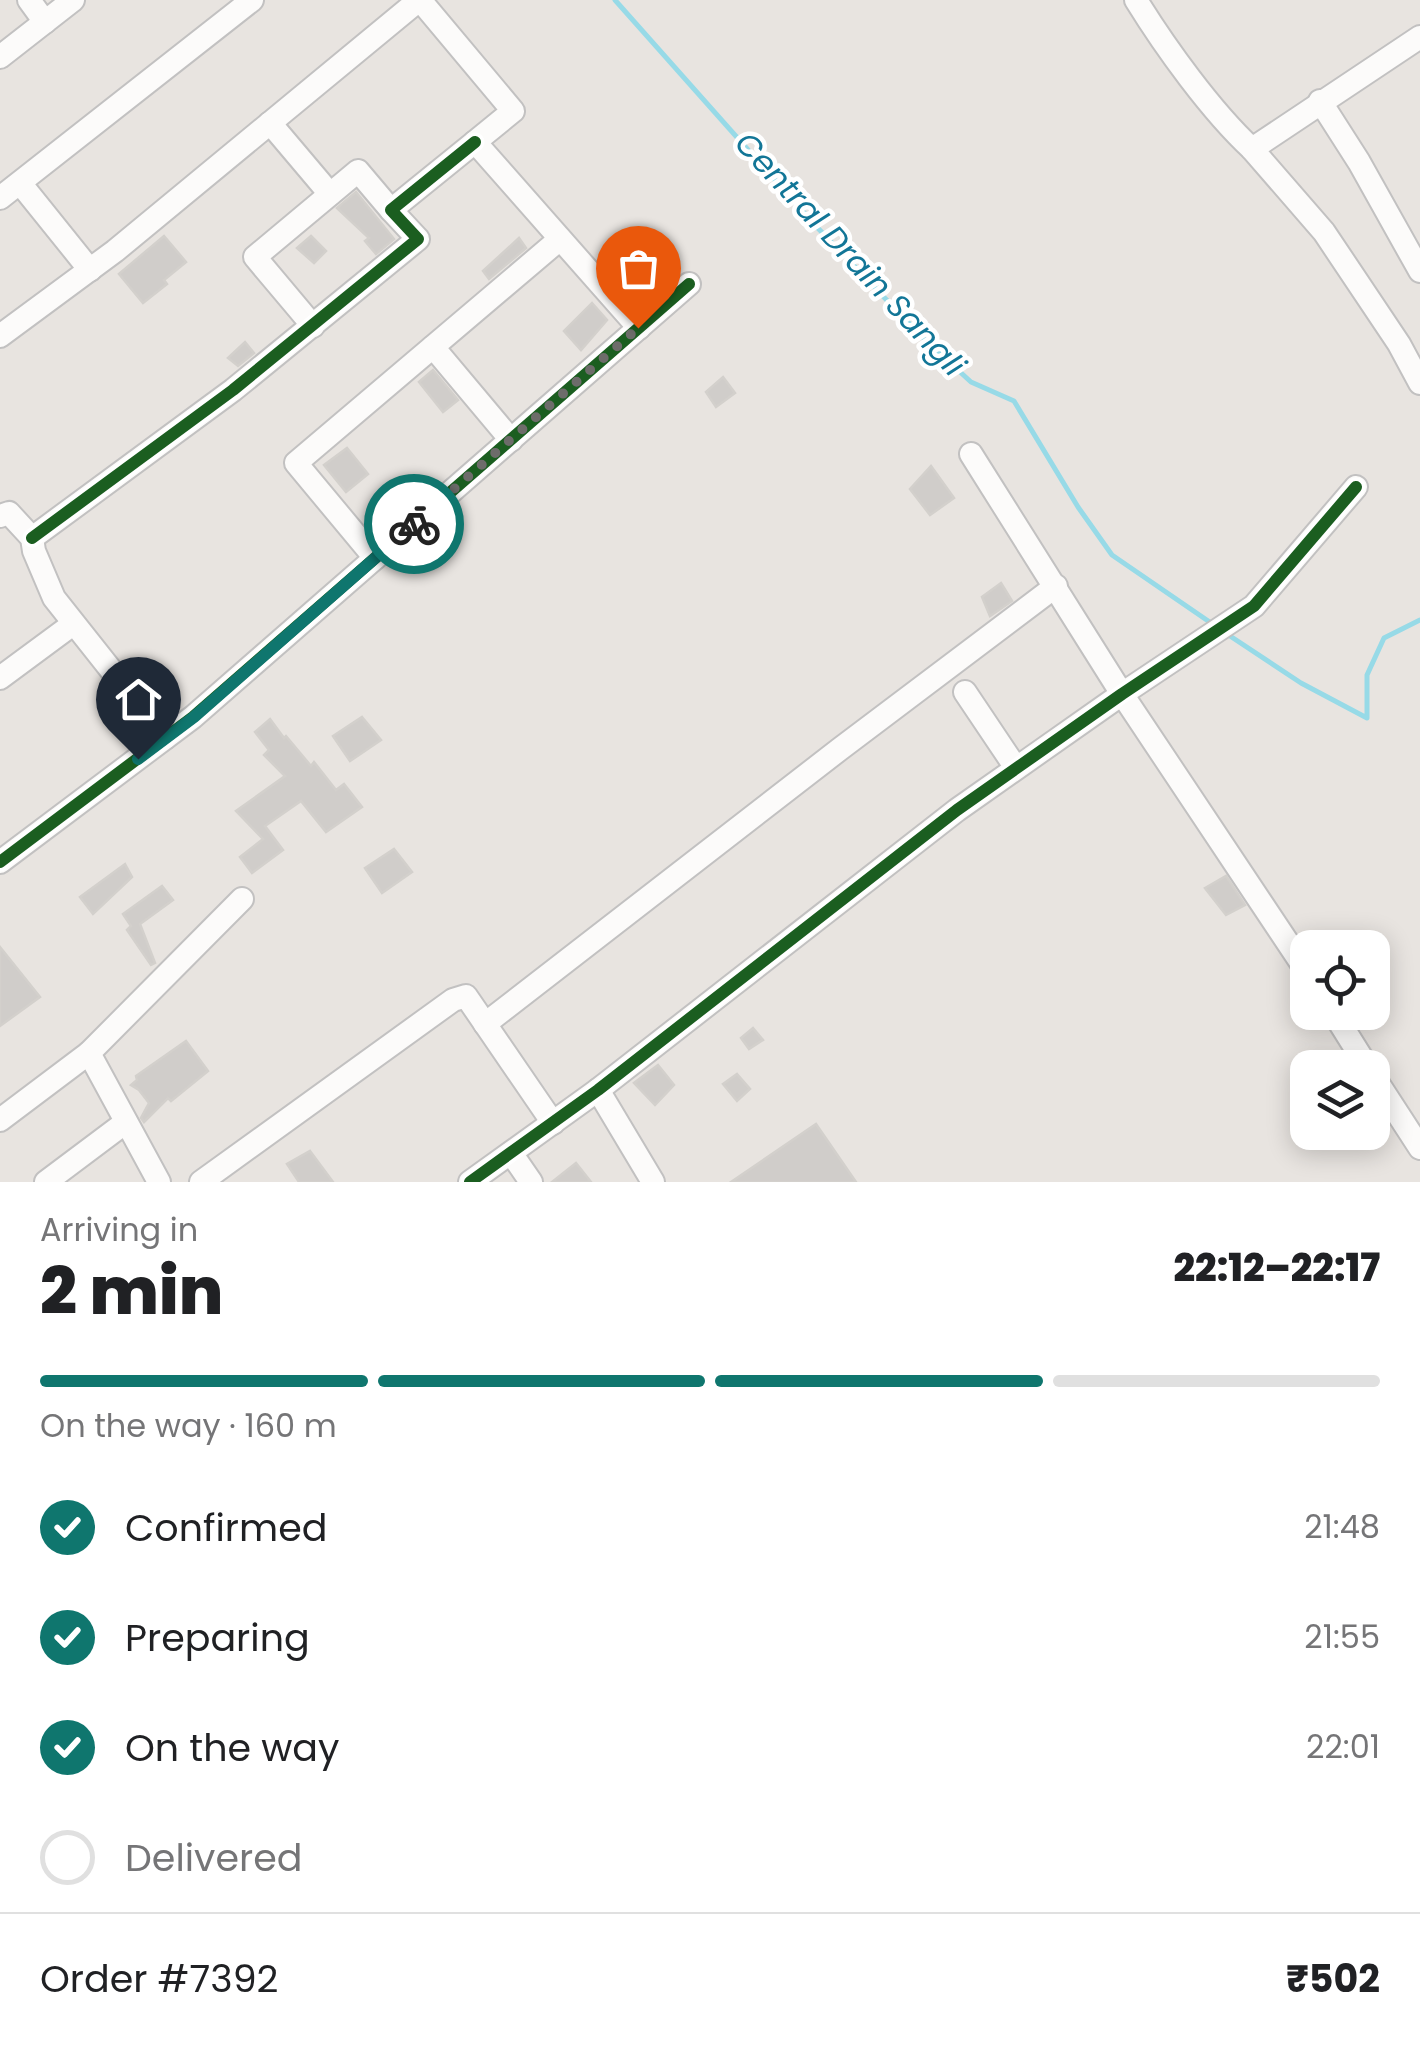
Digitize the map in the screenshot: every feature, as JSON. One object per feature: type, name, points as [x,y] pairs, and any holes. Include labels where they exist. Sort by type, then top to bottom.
[{"type":"street","points":[[28,0],[45,22]]},
{"type":"street","points":[[0,57],[73,0]]},
{"type":"street","points":[[0,198],[252,0]]},
{"type":"street","points":[[0,336],[90,270],[420,0],[513,111],[391,210]]},
{"type":"street","points":[[1136,0],[1202,92],[1324,232],[1399,344],[1420,383]]},
{"type":"street","points":[[1252,149],[1420,37]]},
{"type":"street","points":[[1320,101],[1420,271]]},
{"type":"street","points":[[270,123],[330,194]]},
{"type":"street","points":[[476,142],[638,328]]},
{"type":"street","points":[[32,538],[234,390],[312,326],[418,239],[358,171],[255,256],[312,326]]},
{"type":"street","points":[[20,183],[90,270]]},
{"type":"street","points":[[375,558],[296,462],[560,239]]},
{"type":"street","points":[[0,862],[194,717],[689,284]]},
{"type":"street","points":[[432,347],[510,440]]},
{"type":"street","points":[[972,454],[1122,694],[1290,945]]},
{"type":"street","points":[[470,1182],[598,1090],[957,810],[1254,606],[1356,487]]},
{"type":"street","points":[[0,516],[9,514],[32,538],[54,598],[165,738]]},
{"type":"street","points":[[485,1024],[1056,586]]},
{"type":"street","points":[[0,678],[74,624]]},
{"type":"street","points":[[964,692],[1016,768]]},
{"type":"street","points":[[0,1120],[89,1053],[242,899]]},
{"type":"street","points":[[201,1182],[454,1000],[466,996],[552,1123]]},
{"type":"street","points":[[89,1053],[159,1182]]},
{"type":"street","points":[[598,1090],[653,1182]]},
{"type":"street","points":[[1390,1102],[1420,1148]]},
{"type":"street","points":[[46,1182],[126,1122]]},
{"type":"street","points":[[511,1153],[531,1182]]},
{"type":"building","points":[[356,192],[394,239],[376,254],[365,241],[369,238],[337,208]]},
{"type":"building","points":[[164,236],[186,262],[143,303],[119,274]]},
{"type":"building","points":[[311,236],[326,251],[314,263],[297,248]]},
{"type":"building","points":[[519,238],[526,248],[489,279],[483,271]]},
{"type":"building","points":[[592,303],[607,320],[581,350],[564,331]]},
{"type":"building","points":[[245,342],[254,353],[238,366],[228,358]]},
{"type":"building","points":[[433,370],[458,400],[443,412],[419,382]]},
{"type":"building","points":[[723,377],[735,393],[716,407],[706,392]]},
{"type":"building","points":[[347,448],[368,474],[346,492],[324,465]]},
{"type":"building","points":[[931,466],[954,498],[930,515],[910,489]]},
{"type":"building","points":[[1001,583],[1012,601],[990,616],[982,597]]},
{"type":"building","points":[[362,717],[381,740],[350,761],[333,736]]},
{"type":"building","points":[[270,719],[336,790],[344,784],[362,807],[326,832],[301,801],[265,826],[283,850],[252,873],[240,857],[263,839],[236,811],[285,776],[264,755],[269,750],[255,732]]},
{"type":"building","points":[[394,849],[412,872],[382,893],[365,868]]},
{"type":"building","points":[[125,864],[132,877],[93,914],[80,897]]},
{"type":"building","points":[[1226,876],[1245,905],[1226,915],[1205,888]]},
{"type":"building","points":[[162,886],[173,900],[140,924],[155,963],[151,965],[127,930],[131,926],[123,914]]},
{"type":"building","points":[[0,947],[40,997],[0,1026]]},
{"type":"building","points":[[753,1028],[763,1040],[749,1049],[741,1038]]},
{"type":"building","points":[[186,1041],[208,1071],[171,1101],[168,1098],[144,1122],[141,1118],[149,1103],[131,1085],[136,1076]]},
{"type":"building","points":[[658,1065],[674,1085],[655,1105],[634,1083]]},
{"type":"building","points":[[737,1074],[750,1089],[737,1101],[723,1084]]},
{"type":"building","points":[[816,1124],[856,1182],[731,1182]]},
{"type":"building","points":[[310,1151],[333,1182],[299,1182],[287,1164]]},
{"type":"building","points":[[576,1163],[591,1182],[552,1182]]},
{"type":"waterway","name":"Central Drain Sangli","points":[[615,0],[813,223],[923,338],[971,382],[1014,401],[1112,555],[1214,625]]},
{"type":"waterway","name":"Central Drain Sangli","points":[[1227,634],[1301,683],[1367,718],[1367,675],[1384,638],[1420,620]]},
{"type":"cycle path","points":[[32,538],[233,390],[418,239],[391,210],[475,142]]},
{"type":"cycle path","points":[[0,862],[193,717],[689,284]]},
{"type":"cycle path","points":[[470,1182],[598,1090],[957,810],[1254,606],[1356,487]]},
{"type":"way so far","points":[[414,524],[638,328]]},
{"type":"route","points":[[138,759],[194,717],[414,524]]}]
